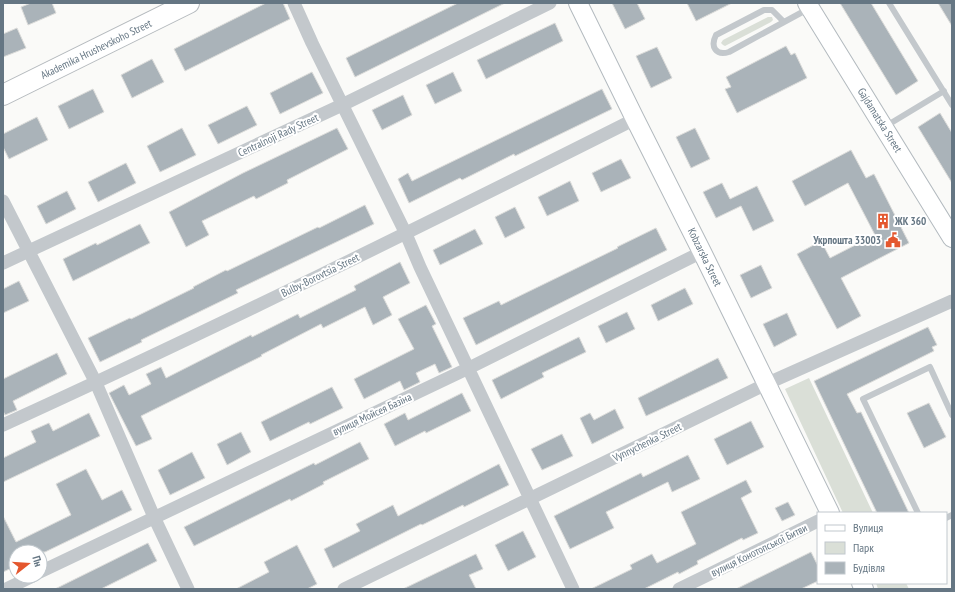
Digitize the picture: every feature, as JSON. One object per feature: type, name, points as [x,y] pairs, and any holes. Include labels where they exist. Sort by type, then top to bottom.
[{"type":"main road","name":"Akademika Hrushevskoho Street","points":[[3,95],[189,3]]},
{"type":"street","points":[[294,3],[342,105],[406,234],[420,267],[573,589]]},
{"type":"street","name":"Centralnoji Rady Street","points":[[3,263],[342,105],[550,3]]},
{"type":"street","name":"Kobzarska Street","points":[[578,3],[830,512]]},
{"type":"street","name":"Gajdamatska Street","points":[[808,6],[952,238]]},
{"type":"street","name":"Bulby-Borovtsia Street","points":[[3,425],[96,383],[406,234],[635,119]]},
{"type":"street","points":[[3,201],[96,383],[154,517],[188,589]]},
{"type":"street","name":"вулиця Мойсея Базіна","points":[[48,568],[469,368],[702,252]]},
{"type":"street","name":"Vynnychenka Street","points":[[344,589],[530,500],[766,384],[952,301]]},
{"type":"street","name":"вулиця Конотопської Битви","points":[[679,589],[817,521]]},
{"type":"street","points":[[6,589],[16,584]]},
{"type":"lane","points":[[889,3],[952,105]]},
{"type":"lane","points":[[784,22],[772,10],[764,10],[716,35],[713,40],[713,46],[720,54],[729,52],[784,22],[808,6]]},
{"type":"lane","points":[[884,127],[944,91]]},
{"type":"lane","points":[[918,512],[863,399],[930,367],[952,415]]},
{"type":"green space","points":[[768,17],[772,17],[773,20],[771,22],[725,46],[721,43],[723,40]]},
{"type":"green space","points":[[809,378],[873,512],[843,512],[785,389]]},
{"type":"green space","points":[[876,584],[906,584],[909,589],[878,589]]},
{"type":"building","points":[[31,3],[52,3],[56,13],[28,25],[21,7]]},
{"type":"building","points":[[266,3],[283,3],[290,19],[185,71],[174,49]]},
{"type":"building","points":[[458,3],[505,3],[355,77],[346,58]]},
{"type":"building","points":[[612,3],[637,3],[645,19],[625,29]]},
{"type":"building","points":[[687,3],[732,3],[696,21]]},
{"type":"building","points":[[840,3],[871,3],[918,81],[896,95]]},
{"type":"building","points":[[938,3],[952,3],[952,26]]},
{"type":"building","points":[[555,23],[563,41],[486,79],[477,60]]},
{"type":"building","points":[[17,28],[26,48],[3,57],[3,34]]},
{"type":"building","points":[[786,46],[791,55],[795,53],[807,78],[737,113],[725,89],[731,87],[726,77]]},
{"type":"building","points":[[657,47],[672,78],[651,88],[636,56]]},
{"type":"building","points":[[152,59],[164,82],[132,98],[121,75]]},
{"type":"building","points":[[312,72],[323,93],[280,114],[270,93]]},
{"type":"building","points":[[453,72],[462,91],[435,104],[426,85]]},
{"type":"building","points":[[93,89],[104,112],[69,129],[58,106]]},
{"type":"building","points":[[602,89],[612,109],[515,156],[514,154],[462,180],[460,178],[409,203],[398,179],[408,173],[412,181]]},
{"type":"building","points":[[403,95],[412,115],[382,130],[372,110]]},
{"type":"building","points":[[247,106],[257,125],[218,144],[208,125]]},
{"type":"building","points":[[940,113],[952,133],[952,183],[918,127]]},
{"type":"building","points":[[37,117],[48,140],[9,159],[3,147],[3,134]]},
{"type":"building","points":[[182,128],[196,155],[160,172],[147,146]]},
{"type":"building","points":[[337,128],[348,149],[287,180],[288,183],[256,199],[254,196],[202,221],[209,235],[186,247],[169,212],[243,173]]},
{"type":"building","points":[[695,128],[710,159],[691,168],[676,137]]},
{"type":"building","name":"ЖК 360","points":[[851,150],[866,178],[874,174],[909,243],[841,278],[861,316],[837,329],[797,254],[821,241],[830,258],[875,235],[848,183],[805,206],[792,181]]},
{"type":"building","points":[[621,159],[631,178],[601,192],[592,173]]},
{"type":"building","points":[[126,163],[136,183],[98,202],[88,182]]},
{"type":"building","points":[[570,181],[579,201],[547,216],[538,197]]},
{"type":"building","points":[[722,183],[730,199],[757,186],[774,221],[753,231],[741,206],[716,218],[703,192]]},
{"type":"building","points":[[67,191],[76,209],[46,224],[37,206]]},
{"type":"building","points":[[365,205],[374,224],[236,290],[238,293],[141,340],[142,342],[100,362],[88,338],[194,288],[193,287],[226,270],[227,271],[318,227],[319,228]]},
{"type":"building","points":[[515,207],[525,228],[505,238],[495,217]]},
{"type":"building","points":[[140,224],[150,243],[73,281],[63,259],[96,243],[97,245]]},
{"type":"building","points":[[656,228],[667,250],[476,345],[463,318],[499,301],[501,305]]},
{"type":"building","points":[[475,229],[483,244],[440,265],[433,250]]},
{"type":"building","points":[[400,262],[410,283],[383,297],[392,315],[373,325],[365,307],[323,328],[321,324],[261,355],[262,356],[141,416],[152,439],[136,446],[109,393],[124,385],[129,395],[151,384],[146,374],[161,367],[166,378],[251,335],[252,337],[298,314],[300,318],[356,290],[354,286]]},
{"type":"building","points":[[761,265],[772,288],[751,298],[740,275]]},
{"type":"building","points":[[19,281],[29,301],[3,313],[3,289]]},
{"type":"building","points":[[685,288],[693,304],[658,321],[651,305]]},
{"type":"building","points":[[426,305],[436,324],[432,326],[452,367],[439,373],[435,364],[416,373],[420,382],[404,390],[400,381],[364,399],[354,379],[414,349],[398,319]]},
{"type":"building","points":[[627,312],[635,329],[606,343],[598,326]]},
{"type":"building","points":[[787,313],[797,335],[774,347],[763,324]]},
{"type":"building","points":[[928,327],[937,345],[932,347],[934,351],[847,394],[857,413],[861,412],[909,512],[877,512],[814,381]]},
{"type":"building","points":[[579,337],[586,352],[542,373],[544,377],[501,399],[492,380]]},
{"type":"building","points":[[57,353],[67,374],[13,401],[17,410],[5,415],[3,411],[3,379]]},
{"type":"building","points":[[718,358],[728,378],[646,416],[638,398]]},
{"type":"building","points":[[332,387],[343,408],[310,424],[309,422],[270,441],[261,422]]},
{"type":"building","points":[[462,393],[471,411],[395,446],[384,424],[405,413],[408,420]]},
{"type":"building","points":[[929,403],[946,437],[924,448],[907,413]]},
{"type":"building","points":[[615,409],[624,428],[592,444],[580,418],[590,413],[594,420]]},
{"type":"building","points":[[89,413],[100,436],[3,482],[3,458],[36,442],[31,431],[49,423],[53,431]]},
{"type":"building","points":[[751,421],[764,447],[727,465],[714,439]]},
{"type":"building","points":[[241,432],[251,452],[227,465],[217,444]]},
{"type":"building","points":[[562,434],[573,456],[542,470],[531,449]]},
{"type":"building","points":[[360,442],[369,459],[323,482],[324,484],[291,501],[290,499],[194,546],[184,527]]},
{"type":"building","points":[[192,452],[205,478],[170,495],[158,470]]},
{"type":"building","points":[[688,455],[700,479],[672,492],[668,482],[606,512],[614,528],[570,549],[554,516],[641,473],[643,477]]},
{"type":"building","points":[[499,464],[509,485],[464,507],[463,505],[422,525],[421,524],[333,568],[324,549],[360,531],[356,524],[393,505],[398,516]]},
{"type":"building","points":[[86,469],[102,500],[122,490],[132,510],[48,551],[48,544],[8,544],[8,570],[3,572],[3,516],[16,542],[71,515],[56,484]]},
{"type":"building","points":[[746,480],[752,492],[741,498],[758,533],[743,540],[742,538],[697,561],[698,564],[679,574],[678,572],[644,589],[591,589],[632,569],[630,565],[652,554],[657,563],[696,544],[681,512]]},
{"type":"building","points":[[788,502],[795,515],[782,521],[775,508]]},
{"type":"building","points":[[523,531],[536,557],[508,571],[495,545]]},
{"type":"building","points":[[148,543],[157,561],[101,589],[55,589]]},
{"type":"building","points":[[297,545],[317,584],[307,589],[236,589],[269,572],[264,562]]},
{"type":"building","points":[[811,552],[817,564],[817,581],[801,589],[736,589]]},
{"type":"building","points":[[476,554],[483,569],[469,575],[476,589],[403,589]]},
{"type":"place","name":"ЖК 360","points":[[883,221]]},
{"type":"place","name":"Укрпошта 33003","points":[[893,240]]}]
